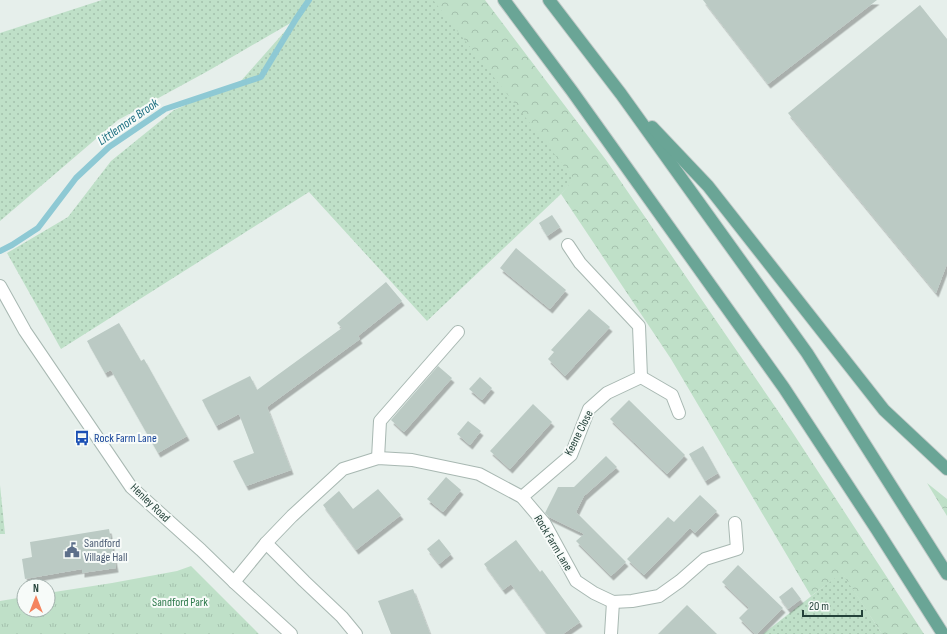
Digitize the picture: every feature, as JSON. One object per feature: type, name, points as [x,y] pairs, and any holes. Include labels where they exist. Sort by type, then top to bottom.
[{"type":"main road","points":[[504,0],[572,90],[784,388],[878,530],[943,634]]},
{"type":"main road","points":[[549,0],[621,94],[807,353],[947,574]]},
{"type":"main road","points":[[621,94],[708,186],[884,410],[947,469]]},
{"type":"street","points":[[568,245],[580,263],[639,326],[641,377],[672,396],[679,413]]},
{"type":"street","name":"Henley Road","points":[[0,286],[25,331],[131,487],[292,634]]},
{"type":"street","points":[[378,458],[380,422],[458,332]]},
{"type":"street","name":"Keene Close","points":[[522,497],[571,455],[589,409],[607,392],[641,377]]},
{"type":"street","name":"Rock Farm Lane","points":[[234,582],[266,543],[292,516],[343,468],[378,458],[412,460],[479,474],[522,497],[545,524],[576,581],[594,593],[613,602],[632,601],[659,596],[680,581],[705,559],[737,549],[735,523]]},
{"type":"street","points":[[266,543],[342,617],[356,634]]},
{"type":"street","points":[[611,634],[613,602]]},
{"type":"green space","points":[[102,0],[455,0],[575,179],[427,321],[309,192],[61,349],[7,253],[68,217],[111,161],[174,110],[240,82],[294,21],[208,71],[118,120],[0,221],[0,33]]},
{"type":"green space","points":[[433,0],[485,0],[606,160],[791,430],[924,634],[882,634],[842,573],[811,596],[671,359],[561,194],[574,179]]},
{"type":"green space","points":[[927,483],[947,499],[947,516]]},
{"type":"green space","points":[[0,485],[5,534],[0,534]]},
{"type":"green space","name":"Sandford Park","points":[[191,566],[259,634],[0,634],[0,601],[16,598],[16,618],[56,618],[56,592],[177,571]]},
{"type":"green space","points":[[842,572],[882,634],[763,634]]},
{"type":"building","points":[[703,0],[877,0],[768,84]]},
{"type":"building","points":[[920,5],[947,39],[947,264],[936,293],[788,113]]},
{"type":"building","points":[[552,215],[560,227],[547,236],[539,223]]},
{"type":"building","points":[[516,248],[566,290],[550,309],[500,268]]},
{"type":"building","points":[[386,282],[402,301],[358,336],[360,339],[267,407],[291,470],[246,486],[233,461],[254,453],[239,414],[216,426],[202,400],[250,376],[257,390],[342,328],[337,323]]},
{"type":"building","points":[[589,309],[610,327],[565,376],[548,359],[554,352],[551,350]]},
{"type":"building","points":[[119,323],[141,361],[144,359],[187,436],[158,453],[111,370],[105,373],[87,341]]},
{"type":"building","points":[[438,366],[452,378],[404,432],[391,420]]},
{"type":"building","points":[[480,377],[492,388],[482,400],[469,389]]},
{"type":"building","points":[[629,400],[685,455],[667,474],[610,419]]},
{"type":"building","points":[[533,404],[552,422],[510,469],[490,451]]},
{"type":"building","points":[[468,421],[481,431],[470,445],[457,434]]},
{"type":"building","points":[[703,446],[718,473],[705,481],[689,454]]},
{"type":"building","points":[[606,456],[617,467],[584,496],[576,512],[626,562],[611,576],[576,541],[584,534],[549,517],[545,513],[558,487],[574,487]]},
{"type":"building","points":[[446,477],[461,490],[443,512],[427,499]]},
{"type":"building","points":[[378,489],[401,515],[356,550],[323,505],[339,491],[353,509]]},
{"type":"building","points":[[700,495],[717,511],[695,533],[690,528],[644,575],[627,559],[668,517],[674,522]]},
{"type":"building","name":"Sandford Village Hall","points":[[109,529],[116,568],[82,573],[82,569],[25,578],[22,559],[32,557],[30,542]]},
{"type":"building","points":[[439,539],[451,554],[439,564],[427,549]]},
{"type":"building","points":[[516,540],[540,572],[542,570],[580,622],[563,634],[547,634],[511,584],[503,590],[484,564]]},
{"type":"building","points":[[738,565],[783,608],[757,634],[755,634],[739,618],[749,608],[722,582]]},
{"type":"building","points":[[792,587],[801,599],[788,609],[779,597]]},
{"type":"building","points":[[413,589],[430,634],[391,634],[378,601]]},
{"type":"building","points":[[687,605],[717,634],[658,634]]},
{"type":"waterway","name":"Littlemore Brook","points":[[0,251],[38,228],[76,178],[109,147],[165,109],[261,77],[309,0]]},
{"type":"place","name":"Rock Farm Lane","points":[[82,438]]},
{"type":"place","name":"Sandford Village Hall","points":[[72,550]]}]
